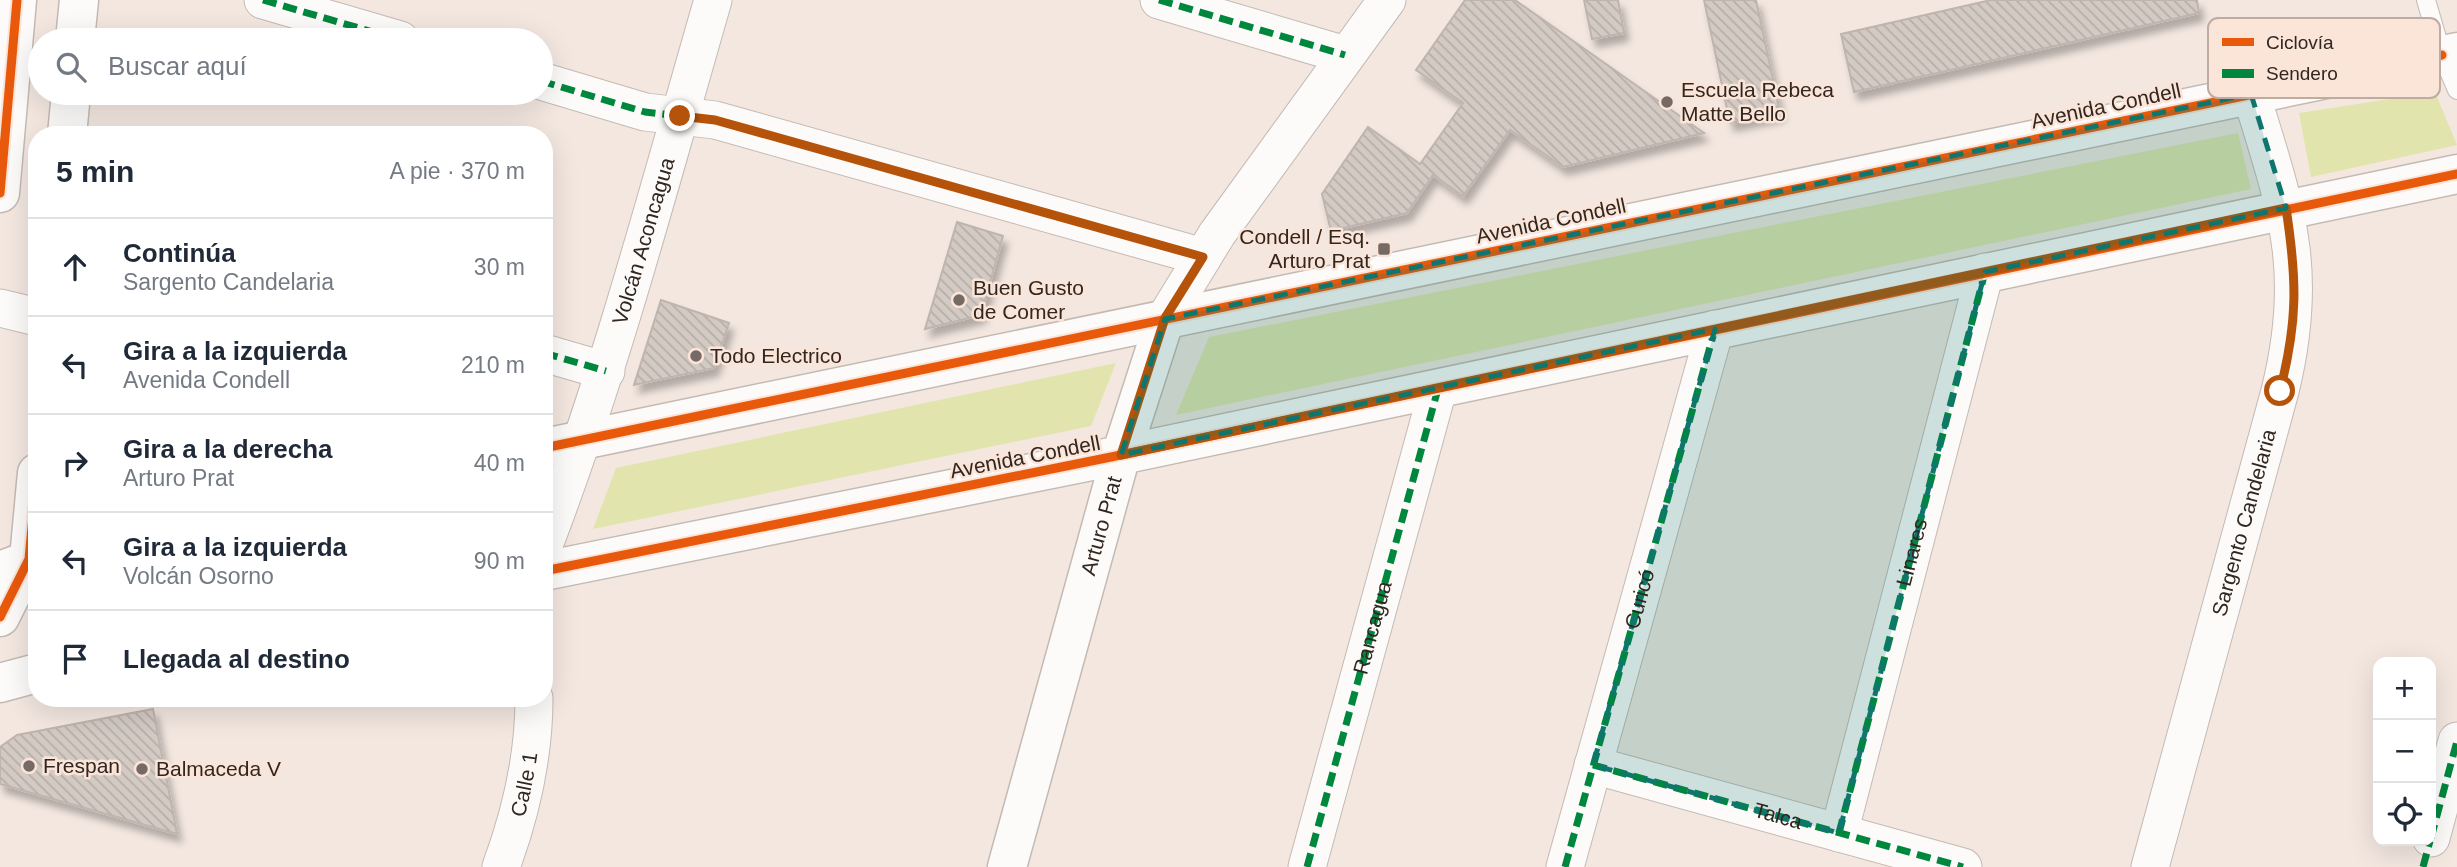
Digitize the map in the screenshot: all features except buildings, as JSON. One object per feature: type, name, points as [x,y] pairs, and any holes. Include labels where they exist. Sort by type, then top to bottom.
[{"type":"main road","points":[[0,192],[6,65],[17,0]]},
{"type":"main road","points":[[76,28],[79,0]]},
{"type":"main road","name":"Avenida Condell","points":[[553,446],[2232,98]]},
{"type":"main road","points":[[68,126],[70,105]]},
{"type":"main road","name":"Avenida Condell","points":[[553,569],[1121,455],[2457,174]]},
{"type":"main road","name":"Arturo Prat","points":[[1007,867],[1121,455],[1165,318]]},
{"type":"main road","points":[[0,617],[22,562],[28,526]]},
{"type":"main road","points":[[0,683],[28,675]]},
{"type":"street","points":[[263,0],[359,28]]},
{"type":"street","name":"Volcán Aconcagua","points":[[584,439],[713,0]]},
{"type":"street","points":[[1159,0],[1345,55]]},
{"type":"street","name":"Arturo Prat","points":[[1165,318],[1203,257],[1345,55],[1387,0]]},
{"type":"street","points":[[553,85],[645,112],[715,120],[1203,257]]},
{"type":"street","name":"Sargento Candelaria","points":[[2150,867],[2289,356],[2294,320],[2295,261],[2286,208],[2252,98]]},
{"type":"street","name":"Linares","points":[[1839,833],[1984,272]]},
{"type":"street","points":[[0,308],[28,315]]},
{"type":"street","name":"Curicó","points":[[1565,867],[1715,329]]},
{"type":"street","points":[[553,356],[606,371]]},
{"type":"street","name":"Rancagua","points":[[1307,867],[1438,388]]},
{"type":"street","points":[[553,521],[584,439]]},
{"type":"street","name":"Calle 1","points":[[501,867],[521,805],[530,760],[533,707]]},
{"type":"street","points":[[2436,817],[2457,741]]},
{"type":"street","name":"Talca","points":[[1593,765],[1963,867]]},
{"type":"street","points":[[2423,867],[2428,846]]},
{"type":"lane","points":[[2426,0],[2434,18]]},
{"type":"lane","points":[[2440,32],[2449,53],[2457,90]]},
{"type":"highlighted area","points":[[2251,94],[2286,208],[1985,272],[1839,833],[1593,765],[1715,329],[1121,455],[1165,319]]},
{"type":"green space","points":[[2396,98],[2437,98],[2457,145],[2311,177],[2299,113]]},
{"type":"green space","points":[[2238,133],[2251,189],[1176,415],[1209,337]]},
{"type":"green space","points":[[1116,363],[1091,426],[593,529],[616,468]]},
{"type":"marked path","points":[[263,0],[359,28]]},
{"type":"marked path","points":[[1159,0],[1345,55]]},
{"type":"marked path","points":[[553,85],[645,112],[715,120],[1203,257]]},
{"type":"marked path","points":[[1839,833],[1985,272]]},
{"type":"marked path","points":[[1565,867],[1715,329]]},
{"type":"marked path","points":[[553,356],[606,371]]},
{"type":"marked path","points":[[1307,867],[1438,389]]},
{"type":"marked path","points":[[2436,819],[2457,741]]},
{"type":"marked path","points":[[1593,765],[1963,867]]},
{"type":"marked path","points":[[2423,867],[2429,846]]},
{"type":"cycle path","points":[[0,193],[17,0]]},
{"type":"cycle path","points":[[553,446],[2234,98]]},
{"type":"cycle path","points":[[553,569],[1121,455],[2457,174]]},
{"type":"cycle path","points":[[0,617],[28,561]]},
{"type":"place","name":"Escuela Rebeca Matte Bello","points":[[1667,102]]},
{"type":"place","name":"Condell / Esq. Arturo Prat","points":[[1384,249]]},
{"type":"place","name":"Buen Gusto de Comer","points":[[959,300]]},
{"type":"place","name":"Todo Electrico","points":[[696,356]]},
{"type":"place","name":"Frespan","points":[[29,766]]},
{"type":"place","name":"Balmaceda V","points":[[142,769]]},
{"type":"route","points":[[680,116],[715,120],[1203,257],[1165,318],[1121,455],[2286,208],[2295,261],[2295,290],[2289,356],[2280,391]]}]
